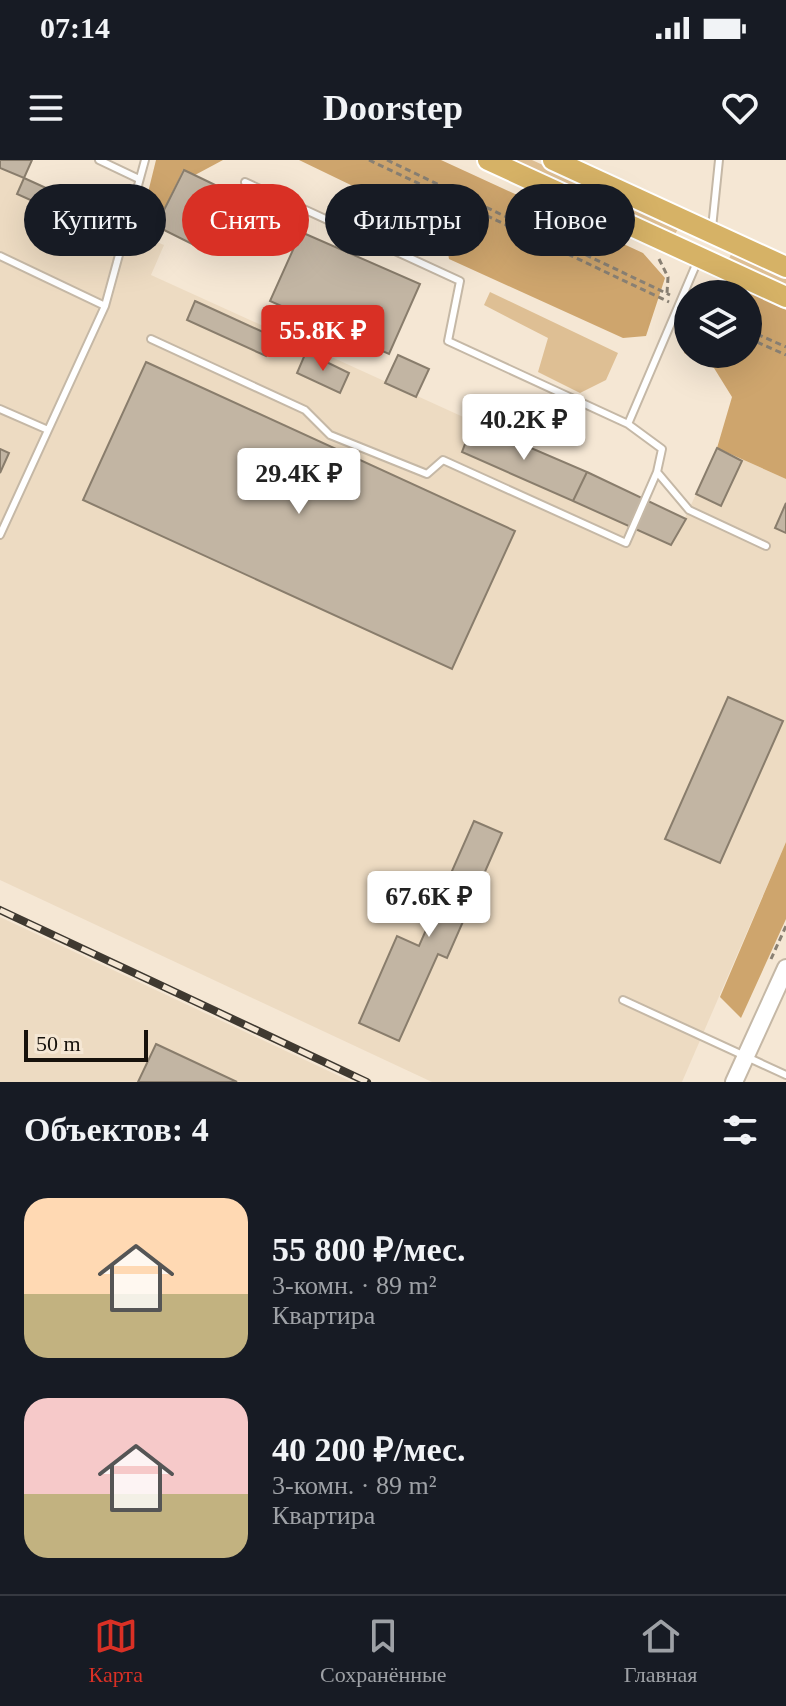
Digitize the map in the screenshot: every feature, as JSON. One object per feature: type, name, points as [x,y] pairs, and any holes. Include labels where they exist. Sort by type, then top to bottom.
[{"type":"main road","points":[[488,160],[786,297]]},
{"type":"main road","points":[[553,160],[786,267]]},
{"type":"main road","points":[[699,257],[711,233]]},
{"type":"street","points":[[734,1082],[786,968]]},
{"type":"lane","points":[[99,160],[139,179]]},
{"type":"lane","points":[[0,535],[105,306],[145,160]]},
{"type":"lane","points":[[711,233],[717,209],[719,160]]},
{"type":"lane","points":[[151,339],[305,410],[330,435],[427,474],[443,460],[626,543],[657,472],[662,449],[628,424],[448,341],[460,281],[245,182]]},
{"type":"lane","points":[[0,256],[105,306]]},
{"type":"lane","points":[[688,280],[699,257]]},
{"type":"lane","points":[[628,424],[674,312]]},
{"type":"lane","points":[[0,409],[48,430]]},
{"type":"lane","points":[[657,472],[689,510],[766,546]]},
{"type":"lane","points":[[623,1000],[786,1075]]},
{"type":"path","points":[[369,160],[674,300]]},
{"type":"path","points":[[387,160],[674,299]]},
{"type":"path","points":[[664,248],[659,260],[668,277],[667,293]]},
{"type":"path","points":[[762,336],[786,347]]},
{"type":"path","points":[[762,344],[786,355]]},
{"type":"shaded area","points":[[156,160],[223,160],[195,175],[183,170],[166,205],[166,184],[150,184]]},
{"type":"shaded area","points":[[299,160],[441,160],[505,189],[505,256],[635,256],[635,249],[643,253],[665,278],[646,336],[623,338],[449,259],[448,256],[489,256],[489,184],[349,184]]},
{"type":"shaded area","points":[[509,160],[532,160],[585,184],[561,184]]},
{"type":"shaded area","points":[[0,168],[36,184],[24,184],[24,256],[159,256],[151,275],[685,518],[717,448],[786,479],[786,842],[682,1082],[432,1082],[0,880]]},
{"type":"shaded area","points":[[635,207],[679,227],[674,236],[635,218]]},
{"type":"shaded area","points":[[732,252],[786,276],[786,287],[728,261]]},
{"type":"shaded area","points":[[490,292],[618,353],[606,380],[580,393],[538,372],[548,338],[484,305]]},
{"type":"shaded area","points":[[762,298],[786,310],[786,479],[717,448],[732,397],[714,368],[762,368]]},
{"type":"shaded area","points":[[786,842],[786,919],[741,1018],[720,997]]},
{"type":"shaded area","points":[[0,917],[352,1082],[0,1082]]},
{"type":"building","points":[[0,160],[32,160],[24,178],[0,168]]},
{"type":"building","points":[[184,170],[213,184],[182,184],[182,239],[166,231],[166,206]]},
{"type":"building","points":[[24,178],[37,184],[24,184],[24,197],[17,194]]},
{"type":"building","points":[[309,235],[325,242],[325,256],[356,256],[420,284],[389,354],[270,301],[290,256],[309,256]]},
{"type":"building","points":[[195,301],[274,337],[266,356],[187,320]]},
{"type":"building","points":[[306,352],[349,373],[340,393],[297,373]]},
{"type":"building","points":[[398,355],[429,369],[416,397],[385,383]]},
{"type":"building","points":[[146,362],[515,531],[452,669],[83,500]]},
{"type":"building","points":[[473,423],[587,472],[573,501],[462,452]]},
{"type":"building","points":[[717,448],[742,461],[721,506],[696,494]]},
{"type":"building","points":[[0,449],[9,453],[0,473]]},
{"type":"building","points":[[587,472],[686,519],[671,545],[573,501]]},
{"type":"building","points":[[786,503],[786,533],[775,528]]},
{"type":"building","points":[[728,697],[783,721],[720,863],[665,839]]},
{"type":"building","points":[[474,821],[502,833],[447,958],[438,954],[399,1041],[359,1023],[397,936],[419,946]]},
{"type":"building","points":[[156,1044],[237,1082],[138,1082]]},
{"type":"railway","points":[[0,910],[367,1082]]}]
